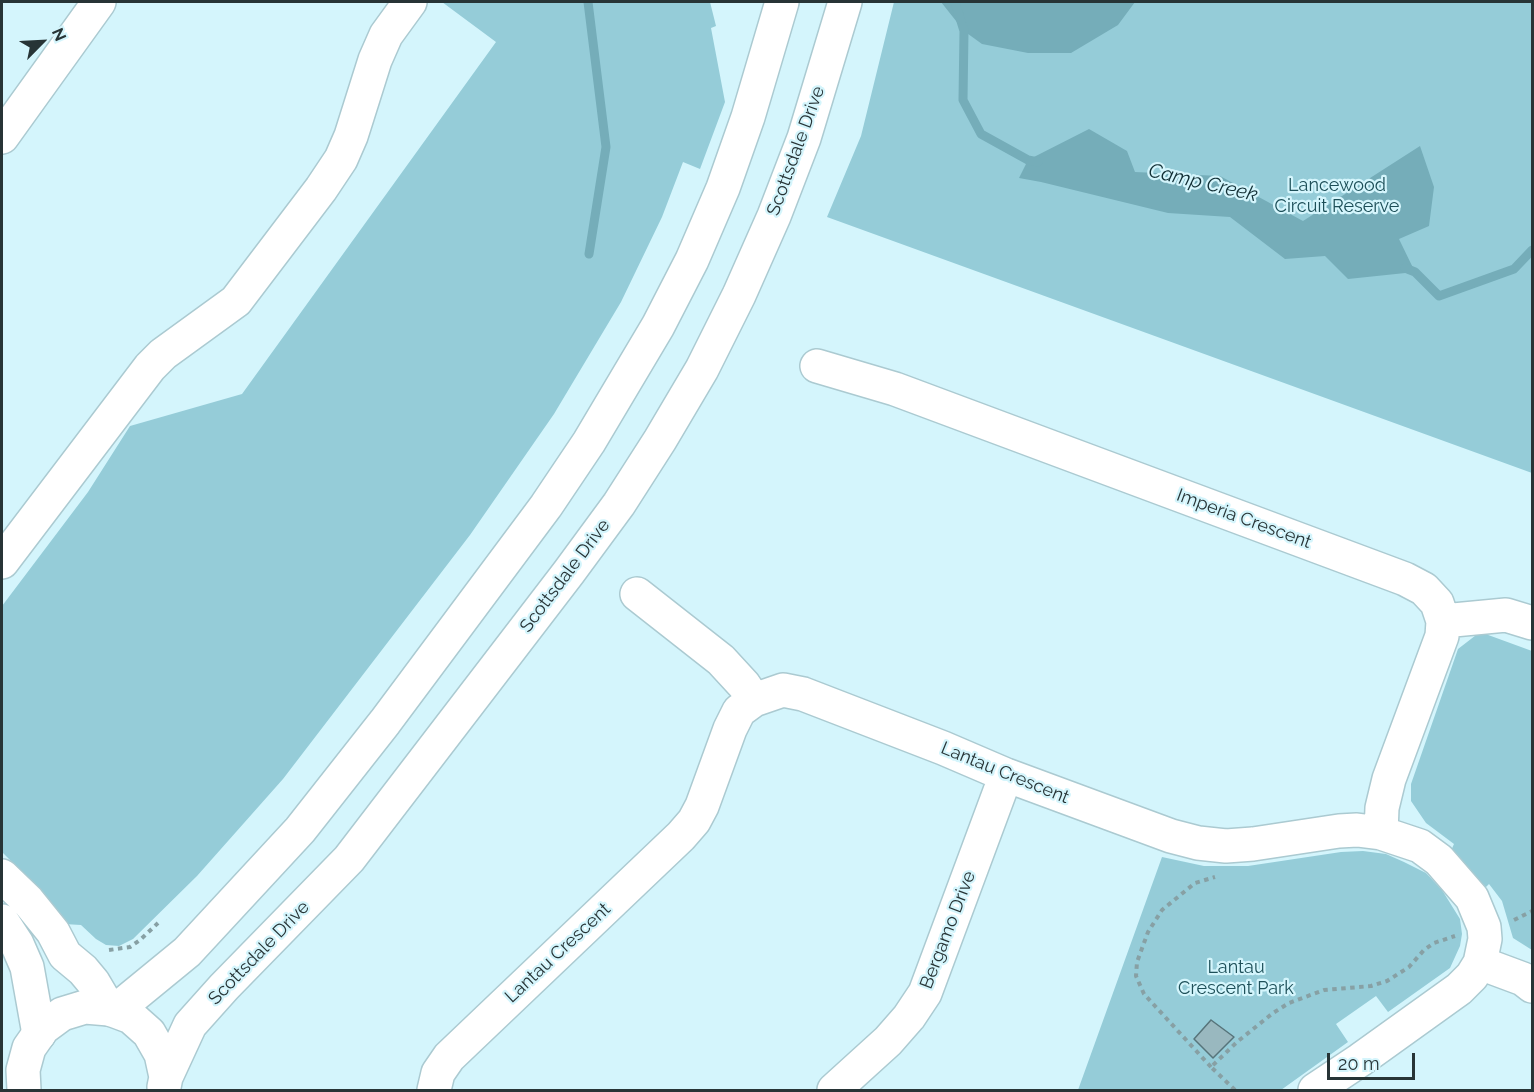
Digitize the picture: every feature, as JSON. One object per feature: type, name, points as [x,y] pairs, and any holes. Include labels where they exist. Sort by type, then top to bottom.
[{"type":"street","points":[[2,137],[99,2]]},
{"type":"street","points":[[2,562],[150,367],[163,354],[236,301],[321,189],[341,159],[351,136],[375,60],[386,35],[410,2]]},
{"type":"street","name":"Scottsdale Drive","points":[[165,1086],[190,1025],[349,859],[569,572],[619,504],[660,440],[702,369],[739,295],[774,216],[804,138],[844,2]]},
{"type":"street","points":[[112,1010],[187,952],[300,830],[427,666],[546,506],[589,442],[658,326],[692,260],[748,117],[776,4]]},
{"type":"street","name":"Imperia Crescent","points":[[818,366],[895,389],[1406,579],[1424,589],[1437,603],[1443,621]]},
{"type":"street","points":[[637,594],[721,660],[744,685],[754,700]]},
{"type":"street","points":[[1381,833],[1382,807],[1389,779],[1442,636],[1443,621],[1506,615],[1533,623]]},
{"type":"street","name":"Lantau Crescent","points":[[434,1090],[438,1074],[449,1057],[694,821],[739,711],[754,700],[783,690],[803,694],[1006,775],[1171,836],[1198,843],[1226,846],[1253,844],[1357,830],[1381,833],[1420,846],[1439,861],[1472,898],[1484,927],[1485,939],[1480,963]]},
{"type":"street","name":"Bergamo Drive","points":[[834,1090],[888,1041],[909,1017],[925,993],[1006,775]]},
{"type":"street","points":[[2,876],[28,901],[53,932],[65,955],[83,970],[112,1010]]},
{"type":"street","points":[[2,921],[17,944],[27,967],[39,1034]]},
{"type":"street","points":[[1315,1090],[1459,988],[1472,976],[1480,963],[1523,979],[1533,986]]},
{"type":"street","points":[[18,1084],[29,1048],[43,1028],[62,1014],[85,1007],[112,1010],[131,1017],[149,1033],[161,1054],[165,1086]]},
{"type":"path","points":[[1226,846],[1223,872],[1213,878],[1195,883],[1162,910],[1148,932],[1137,962],[1136,976],[1144,994],[1234,1090]]},
{"type":"path","points":[[1211,1066],[1272,1013],[1289,1003],[1324,990],[1371,986],[1387,981],[1409,967],[1424,950],[1434,943],[1484,927],[1519,919],[1533,911]]},
{"type":"path","points":[[98,946],[109,951],[130,947],[158,923]]},
{"type":"green space","points":[[442,2],[710,2],[716,26],[711,28],[725,102],[700,169],[683,162],[662,217],[621,302],[554,414],[470,535],[283,779],[197,876],[133,939],[119,946],[106,945],[81,925],[64,924],[42,892],[2,852],[2,606],[88,492],[130,426],[242,394],[496,42]]},
{"type":"green space","name":"Lancewood Circuit Reserve","points":[[894,2],[1532,2],[1532,473],[827,217],[861,136]]},
{"type":"green space","points":[[1480,632],[1532,651],[1532,950],[1513,938],[1502,901],[1489,884],[1481,892],[1449,855],[1454,844],[1426,823],[1411,801],[1411,784],[1458,649]]},
{"type":"green space","name":"Lantau Crescent Park","points":[[1363,851],[1386,854],[1404,862],[1426,873],[1442,890],[1460,919],[1462,934],[1460,946],[1450,968],[1388,1012],[1376,996],[1336,1024],[1348,1042],[1281,1090],[1078,1090],[1162,857],[1204,866],[1248,866],[1341,852]]},
{"type":"water","points":[[941,2],[1135,2],[1118,25],[1071,53],[1028,53],[982,44],[964,31]]},
{"type":"water","points":[[1089,129],[1127,151],[1135,172],[1220,176],[1303,221],[1420,146],[1434,187],[1429,226],[1399,239],[1415,272],[1348,279],[1325,256],[1285,259],[1230,217],[1168,213],[1019,178],[1028,160]]},
{"type":"building","points":[[1211,1020],[1234,1037],[1213,1058],[1194,1039]]},
{"type":"waterway","points":[[588,2],[606,147],[589,254]]},
{"type":"waterway","name":"Camp Creek","points":[[955,2],[964,31],[963,100],[981,134],[1028,160],[1038,162]]},
{"type":"waterway","name":"Camp Creek","points":[[1405,268],[1415,272],[1439,296],[1514,269],[1532,250]]}]
